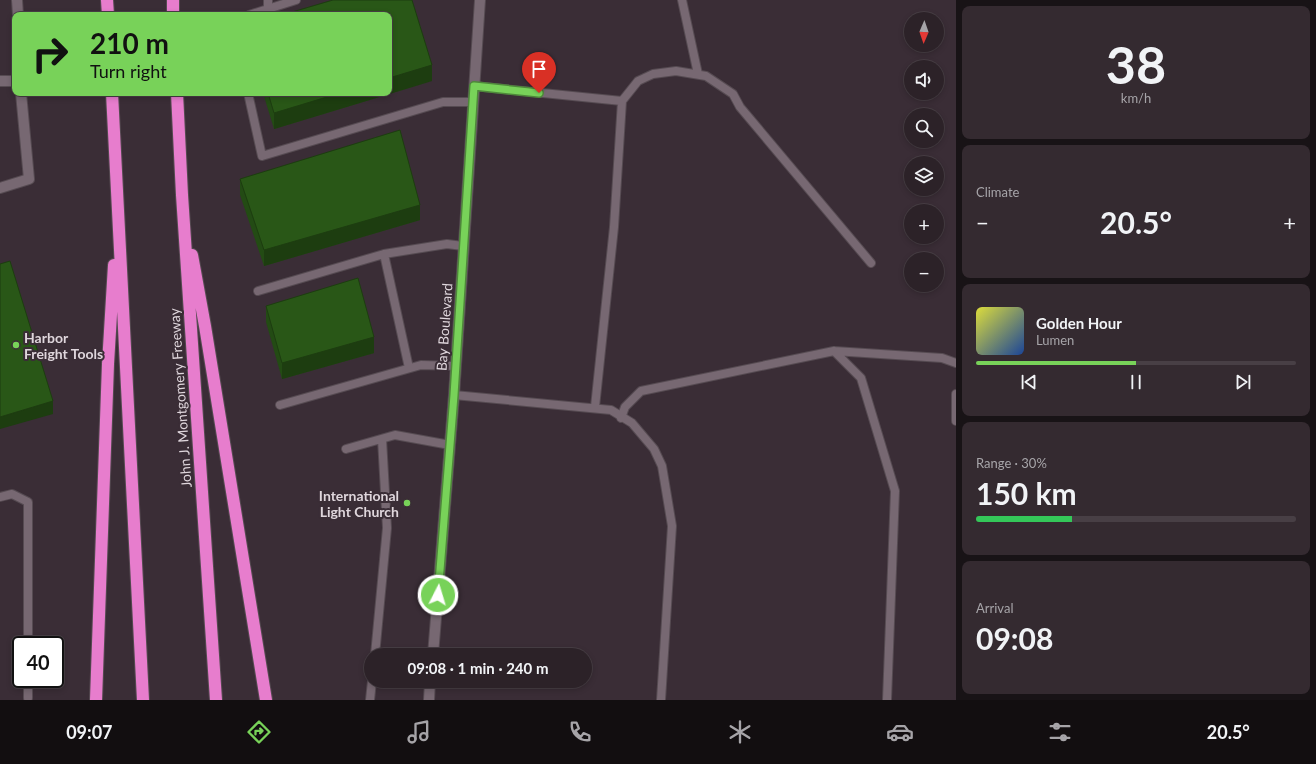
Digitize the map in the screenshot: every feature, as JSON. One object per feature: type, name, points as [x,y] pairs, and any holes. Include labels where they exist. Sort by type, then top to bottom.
[{"type":"highway","points":[[107,0],[108,12]]},
{"type":"highway","points":[[172,0],[173,12]]},
{"type":"highway","points":[[112,96],[142,700]]},
{"type":"highway","name":"John J. Montgomery Freeway","points":[[177,96],[182,195],[216,700]]},
{"type":"highway","points":[[182,195],[266,700]]},
{"type":"highway","points":[[96,700],[108,364],[117,204]]},
{"type":"street","points":[[17,0],[18,12]]},
{"type":"street","name":"Bay Boulevard","points":[[433,648],[454,395],[480,0]]},
{"type":"street","points":[[0,81],[12,81]]},
{"type":"street","points":[[0,188],[29,179],[21,96]]},
{"type":"street","points":[[429,700],[430,688]]},
{"type":"lane","points":[[254,12],[268,4],[296,0]]},
{"type":"lane","points":[[682,0],[698,74]]},
{"type":"lane","points":[[595,407],[614,227],[622,101],[638,81],[653,74],[676,70],[706,76],[733,94],[740,107],[871,263]]},
{"type":"lane","points":[[474,86],[622,101]]},
{"type":"lane","points":[[249,96],[262,156],[443,102],[473,102]]},
{"type":"lane","points":[[258,291],[384,254],[447,244],[463,246]]},
{"type":"lane","points":[[384,254],[409,368]]},
{"type":"lane","points":[[621,418],[625,407],[642,391],[834,351],[942,358],[956,363]]},
{"type":"lane","points":[[834,351],[861,378],[895,491],[887,700]]},
{"type":"lane","points":[[280,405],[421,365],[456,366]]},
{"type":"lane","points":[[956,394],[956,421]]},
{"type":"lane","points":[[454,395],[595,407],[611,410],[621,418],[632,423],[654,449],[662,466],[672,526],[660,700]]},
{"type":"lane","points":[[346,449],[395,435],[450,445]]},
{"type":"lane","points":[[376,648],[386,528],[382,439]]},
{"type":"lane","points":[[0,497],[12,494],[28,502],[28,636]]},
{"type":"lane","points":[[26,699],[27,688]]},
{"type":"lane","points":[[370,700],[371,688]]},
{"type":"building","points":[[333,0],[412,0],[432,65],[392,77],[392,12],[292,12]]},
{"type":"building","points":[[269,96],[330,96],[274,113]]},
{"type":"building","points":[[400,130],[420,205],[264,250],[240,179]]},
{"type":"building","name":"Harbor Freight Tools","points":[[10,261],[53,401],[0,417],[0,264]]},
{"type":"building","points":[[358,278],[374,337],[282,363],[266,306]]},
{"type":"place","name":"Harbor Freight Tools","points":[[16,345]]},
{"type":"place","name":"International Light Church","points":[[407,503]]},
{"type":"route","points":[[438,595],[454,395],[474,86],[539,93]]}]
